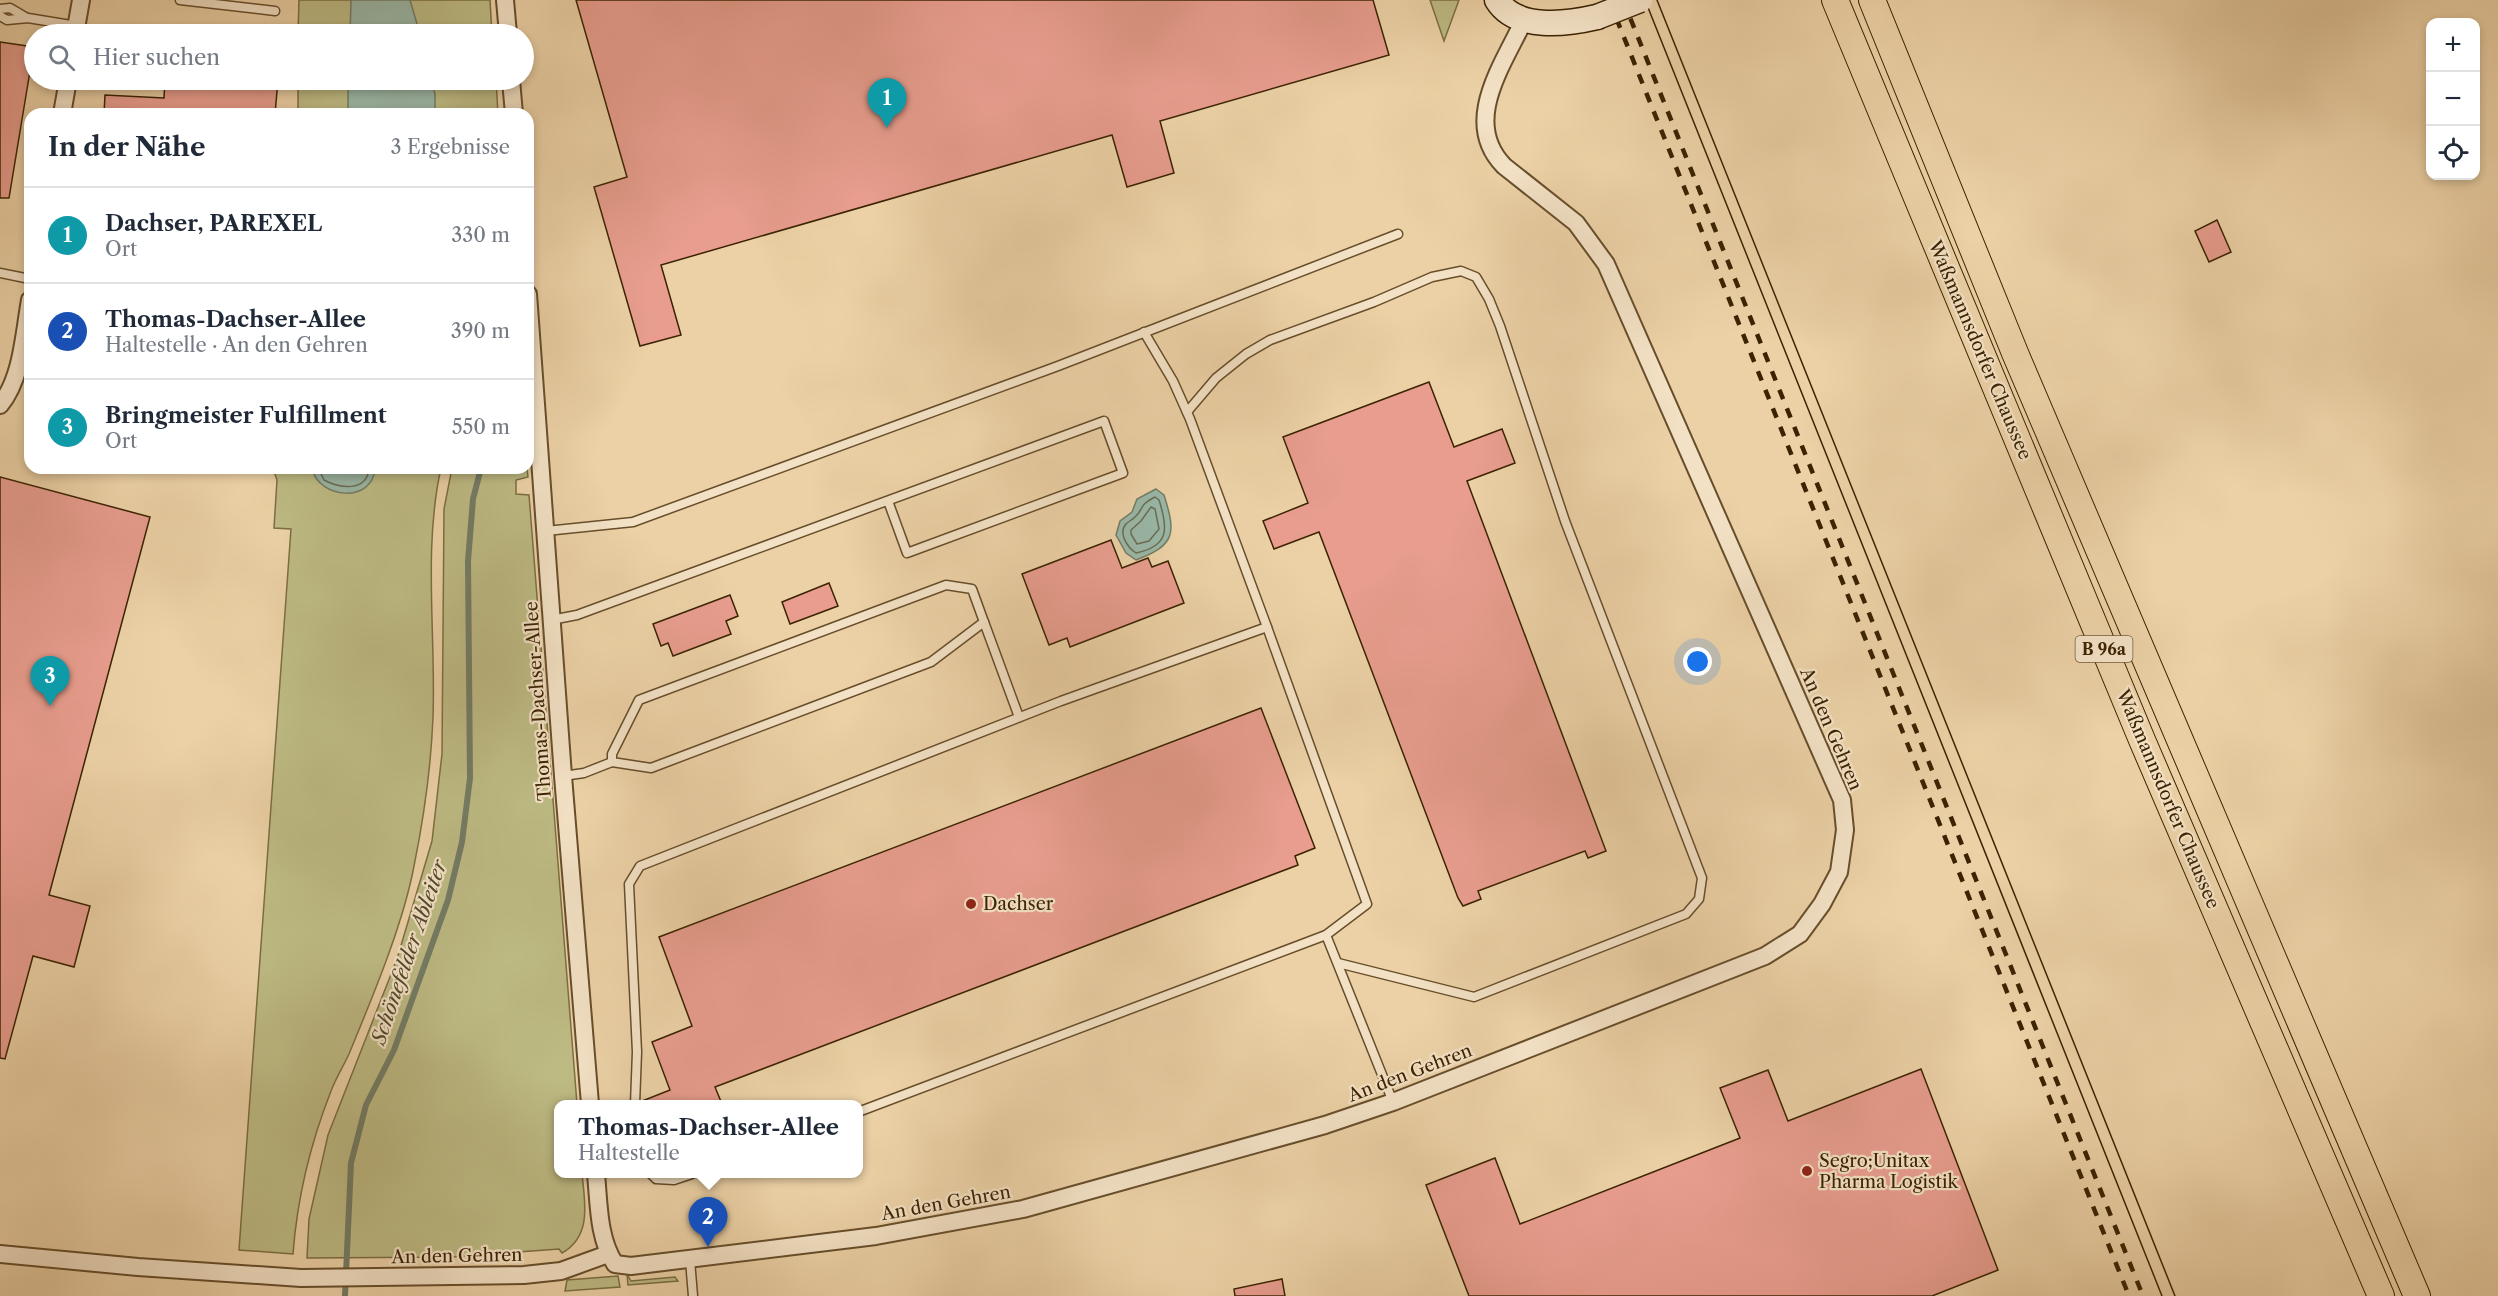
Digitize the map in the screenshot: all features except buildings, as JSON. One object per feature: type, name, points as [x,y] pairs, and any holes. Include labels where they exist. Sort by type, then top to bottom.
[{"type":"main road","name":"Waßmannsdorfer Chaussee","points":[[1835,0],[2137,729],[2381,1296]]},
{"type":"main road","name":"Waßmannsdorfer Chaussee","points":[[1872,0],[2020,364],[2417,1296]]},
{"type":"street","points":[[77,24],[81,0]]},
{"type":"street","points":[[505,0],[507,24]]},
{"type":"street","points":[[1497,0],[1501,6],[1524,20],[1562,24],[1597,17],[1640,0]]},
{"type":"street","name":"An den Gehren","points":[[0,1254],[138,1267],[312,1278],[524,1275],[561,1270],[608,1254],[615,1264],[631,1266],[876,1236],[1023,1209],[1325,1125],[1393,1102],[1765,956],[1800,934],[1822,904],[1839,872],[1845,830],[1842,800],[1606,264],[1576,223],[1504,166],[1488,144],[1484,124],[1486,103],[1524,20]]},
{"type":"street","points":[[63,108],[66,90]]},
{"type":"street","points":[[512,90],[513,108]]},
{"type":"street","points":[[0,405],[8,395],[15,375],[24,330]]},
{"type":"street","name":"Thomas-Dachser-Allee","points":[[534,404],[546,531],[551,620],[590,1100]]},
{"type":"street","points":[[596,1178],[600,1225],[608,1254]]},
{"type":"lane","points":[[180,0],[275,11]]},
{"type":"lane","points":[[0,9],[10,8],[28,18],[52,24]]},
{"type":"lane","points":[[0,16],[7,20],[28,18]]},
{"type":"lane","points":[[546,531],[633,522],[1144,332],[1398,234]]},
{"type":"lane","points":[[1187,412],[1216,378],[1246,354],[1270,340],[1374,302],[1432,277],[1461,271],[1476,277],[1489,299],[1500,326],[1565,521],[1702,878],[1699,899],[1686,914],[1474,997],[1338,963]]},
{"type":"lane","points":[[0,273],[24,278]]},
{"type":"lane","points":[[863,1110],[1326,935],[1367,904],[1187,412],[1173,381],[1144,332]]},
{"type":"lane","points":[[551,620],[577,615],[1104,421],[1124,473],[907,553],[888,501]]},
{"type":"lane","points":[[612,762],[612,754],[639,700],[946,585],[972,589],[1019,717]]},
{"type":"lane","points":[[563,776],[584,773],[612,762],[651,768],[932,662],[984,622]]},
{"type":"lane","points":[[635,1100],[636,1052],[629,884],[640,866],[1019,717],[1267,627]]},
{"type":"lane","points":[[1326,935],[1393,1102]]},
{"type":"lane","points":[[655,1178],[674,1180],[679,1178]]},
{"type":"lane","points":[[690,1260],[693,1296]]},
{"type":"shaded area","points":[[299,0],[490,0],[491,24],[298,24]]},
{"type":"shaded area","points":[[1430,0],[1459,0],[1444,41]]},
{"type":"shaded area","points":[[298,90],[497,90],[498,108],[298,108]]},
{"type":"shaded area","points":[[275,474],[440,474],[431,560],[432,736],[427,792],[418,848],[409,889],[386,961],[317,1130],[306,1171],[293,1254],[239,1250],[291,529],[274,528],[277,480]]},
{"type":"shaded area","points":[[451,474],[528,474],[528,477],[516,480],[516,494],[529,495],[577,1100],[554,1100],[554,1178],[582,1178],[584,1218],[578,1238],[562,1253],[559,1249],[453,1257],[307,1258],[309,1219],[328,1135],[397,959],[432,841],[442,754],[444,509]]},
{"type":"shaded area","points":[[627,1274],[631,1281],[675,1277],[678,1281],[628,1285]]},
{"type":"shaded area","points":[[618,1276],[620,1287],[565,1291],[567,1280]]},
{"type":"water","points":[[351,0],[410,0],[417,24],[350,24]]},
{"type":"water","points":[[348,90],[434,90],[435,94],[435,108],[348,108]]},
{"type":"water","points":[[314,474],[374,474],[372,480],[365,488],[345,493],[324,486]]},
{"type":"water","points":[[1156,489],[1164,495],[1168,508],[1170,536],[1159,549],[1136,560],[1126,553],[1116,535],[1120,521],[1132,512],[1137,499]]},
{"type":"waterway","name":"Schönefelder Ableiter","points":[[345,1296],[351,1163],[366,1105],[394,1050],[448,900],[462,842],[470,778],[468,561],[473,499],[479,474]]},
{"type":"tram line","points":[[1645,0],[2162,1296]]},
{"type":"tram line","points":[[1657,0],[2175,1296]]},
{"type":"railway","points":[[1609,0],[2129,1296]]},
{"type":"railway","points":[[1623,0],[2143,1296]]},
{"type":"place","name":"Dachser, PAREXEL","points":[[887,128]]},
{"type":"place","name":"Bringmeister Fulfillment","points":[[50,706]]},
{"type":"place","name":"Dachser","points":[[971,904]]},
{"type":"place","name":"Segro;Unitax Pharma Logistik","points":[[1807,1171]]},
{"type":"place","name":"Thomas-Dachser-Allee","points":[[708,1247]]}]
